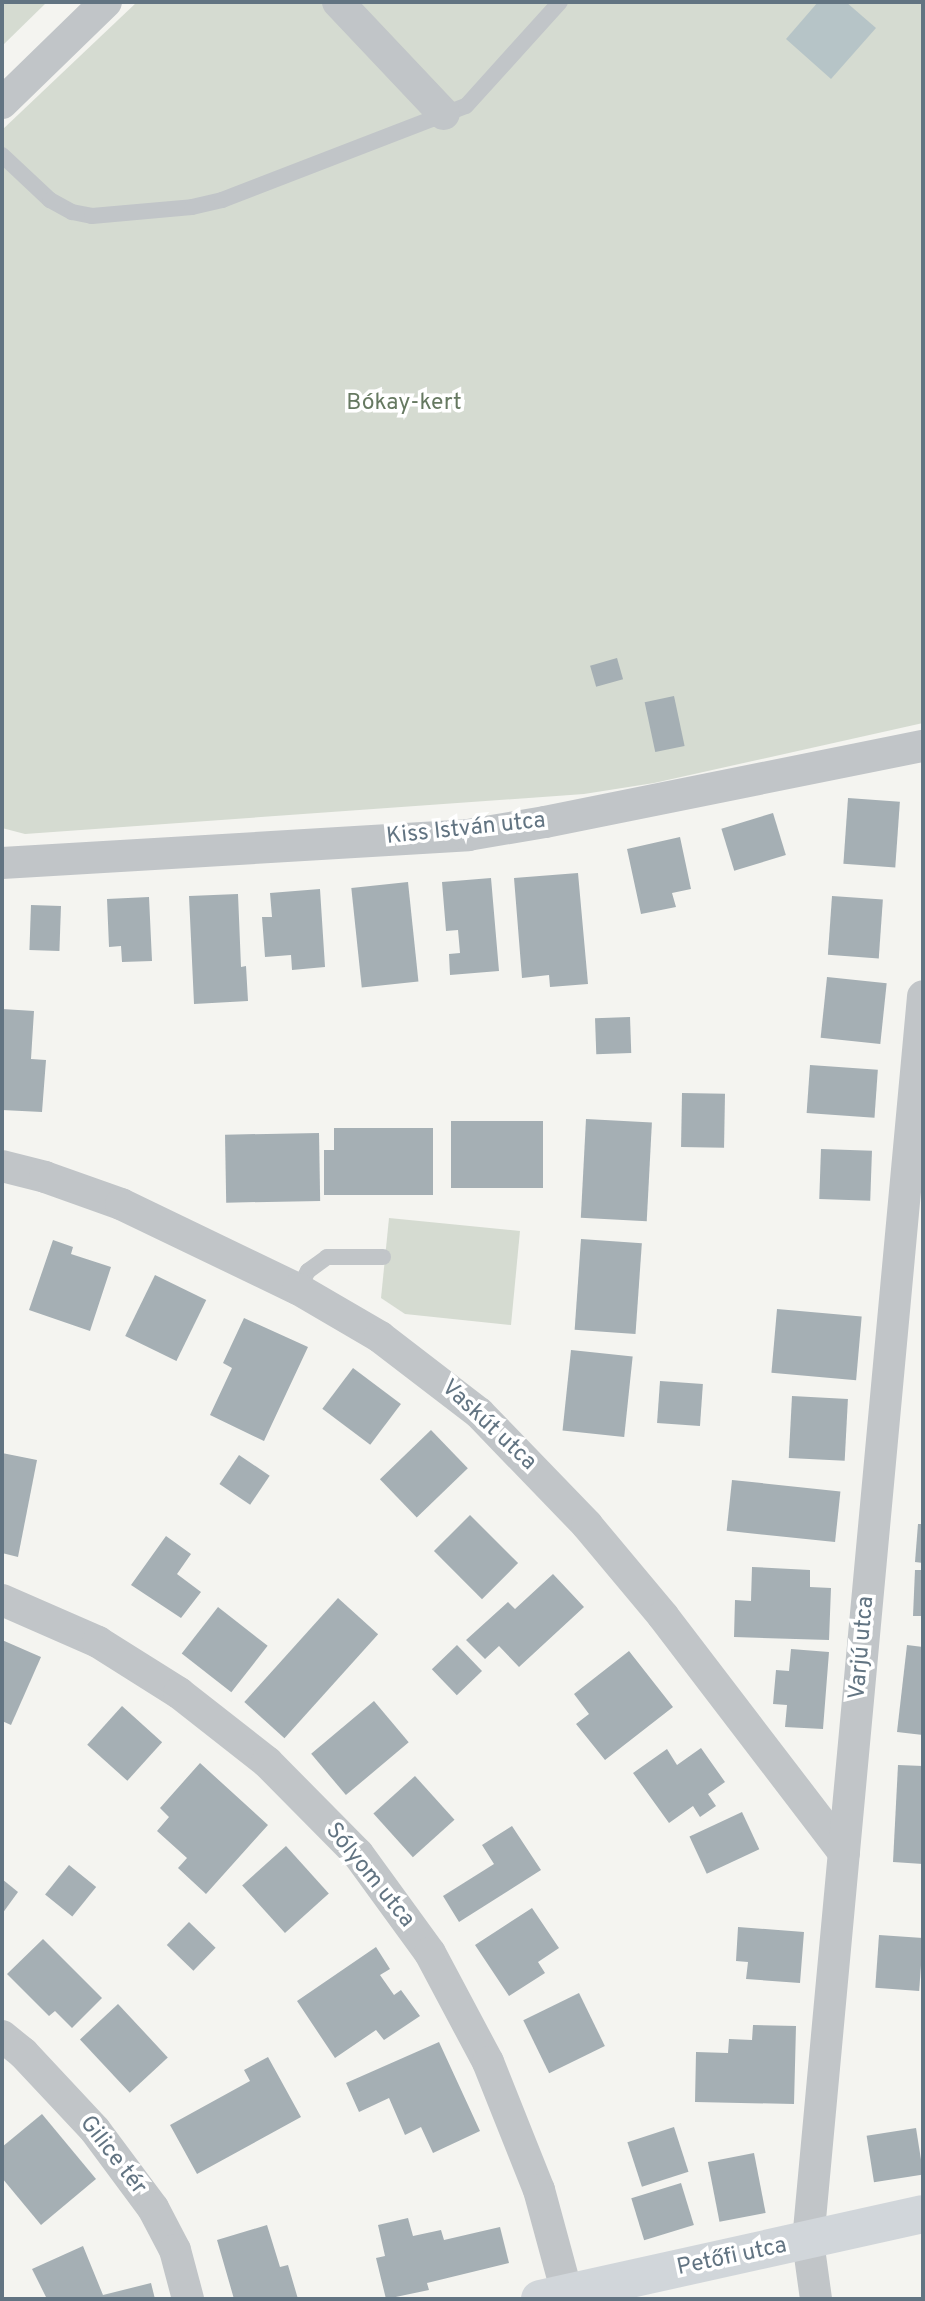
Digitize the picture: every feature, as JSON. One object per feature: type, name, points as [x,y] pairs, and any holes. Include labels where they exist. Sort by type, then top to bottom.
[{"type":"main road","name":"Petőfi utca","points":[[553,2296],[923,2214]]},
{"type":"street","points":[[2,103],[106,2]]},
{"type":"street","points":[[338,2],[444,114]]},
{"type":"street","name":"Kiss István utca","points":[[2,863],[468,835],[923,746]]},
{"type":"street","name":"Varjú utca","points":[[816,2299],[808,2241],[923,996]]},
{"type":"street","name":"Vaskút utca","points":[[2,1166],[45,1177],[121,1204],[298,1289],[340,1311],[431,1374],[479,1413],[532,1465],[663,1616],[844,1853]]},
{"type":"street","name":"Sólyom utca","points":[[2,1600],[98,1642],[179,1693],[267,1762],[358,1854],[430,1952],[488,2062],[538,2190],[553,2296]]},
{"type":"street","name":"Gilice tér","points":[[2,2036],[23,2053],[95,2130],[153,2208],[175,2250],[188,2299]]},
{"type":"lane","points":[[2,155],[50,200],[72,212],[92,216],[192,206],[222,200],[466,106],[560,2]]},
{"type":"lane","points":[[298,1289],[308,1271],[327,1258],[383,1257]]},
{"type":"green space","points":[[2,2],[47,2],[2,46]]},
{"type":"green space","name":"Bókay-kert","points":[[137,2],[923,2],[923,723],[654,783],[584,794],[25,834],[2,828],[2,130]]},
{"type":"green space","points":[[389,1218],[520,1231],[511,1325],[405,1314],[381,1298]]},
{"type":"shaded area","points":[[818,2],[846,2],[876,28],[831,79],[786,39]]},
{"type":"building","points":[[617,658],[623,679],[596,687],[590,666]]},
{"type":"building","points":[[674,696],[685,746],[655,752],[645,702]]},
{"type":"building","points":[[848,798],[900,802],[895,867],[843,864]]},
{"type":"building","points":[[773,813],[786,855],[734,871],[721,829]]},
{"type":"building","points":[[680,837],[691,889],[672,893],[676,907],[641,914],[627,849]]},
{"type":"building","points":[[578,873],[588,984],[550,987],[549,975],[522,978],[514,878]]},
{"type":"building","points":[[491,878],[499,971],[450,975],[449,954],[460,953],[458,930],[446,931],[442,882]]},
{"type":"building","points":[[408,882],[418,981],[362,987],[351,888]]},
{"type":"building","points":[[320,889],[325,967],[292,970],[291,955],[265,957],[262,917],[272,917],[270,893]]},
{"type":"building","points":[[238,894],[241,967],[246,966],[248,1001],[194,1004],[189,896]]},
{"type":"building","points":[[832,896],[883,900],[879,958],[828,955]]},
{"type":"building","points":[[149,897],[152,961],[122,962],[121,946],[109,947],[107,899]]},
{"type":"building","points":[[31,905],[61,906],[59,951],[29,950]]},
{"type":"building","points":[[827,977],[887,983],[880,1044],[821,1038]]},
{"type":"building","points":[[2,1009],[34,1011],[31,1059],[46,1060],[42,1112],[2,1110]]},
{"type":"building","points":[[630,1017],[631,1053],[596,1054],[595,1018]]},
{"type":"building","points":[[810,1065],[878,1070],[874,1118],[807,1113]]},
{"type":"building","points":[[682,1093],[725,1094],[724,1148],[681,1147]]},
{"type":"building","points":[[586,1119],[652,1122],[647,1221],[581,1218]]},
{"type":"building","points":[[451,1121],[543,1121],[543,1188],[451,1188]]},
{"type":"building","points":[[334,1128],[433,1128],[433,1195],[324,1195],[324,1150],[334,1150]]},
{"type":"building","points":[[319,1133],[320,1201],[226,1203],[225,1135]]},
{"type":"building","points":[[821,1149],[872,1151],[870,1201],[819,1199]]},
{"type":"building","points":[[581,1239],[642,1243],[636,1334],[575,1330]]},
{"type":"building","points":[[53,1240],[73,1247],[71,1254],[111,1267],[90,1331],[29,1310]]},
{"type":"building","points":[[155,1275],[206,1300],[176,1361],[125,1336]]},
{"type":"building","points":[[777,1309],[862,1316],[856,1380],[771,1373]]},
{"type":"building","points":[[244,1318],[308,1347],[264,1441],[210,1415],[232,1368],[223,1363]]},
{"type":"building","points":[[571,1350],[633,1356],[624,1437],[563,1431]]},
{"type":"building","points":[[353,1368],[401,1404],[370,1445],[322,1409]]},
{"type":"building","points":[[660,1381],[703,1384],[700,1426],[657,1423]]},
{"type":"building","points":[[792,1396],[848,1399],[845,1461],[789,1458]]},
{"type":"building","points":[[431,1430],[468,1468],[417,1517],[380,1479]]},
{"type":"building","points":[[2,1453],[37,1460],[18,1557],[2,1553]]},
{"type":"building","points":[[239,1455],[270,1476],[250,1505],[219,1484]]},
{"type":"building","points":[[732,1480],[840,1491],[835,1542],[727,1531]]},
{"type":"building","points":[[470,1515],[518,1563],[482,1599],[434,1551]]},
{"type":"building","points":[[918,1524],[923,1524],[923,1563],[915,1562]]},
{"type":"building","points":[[166,1536],[191,1554],[177,1574],[201,1592],[181,1618],[131,1585]]},
{"type":"building","points":[[752,1567],[810,1570],[810,1587],[831,1588],[829,1640],[734,1637],[735,1600],[751,1601]]},
{"type":"building","points":[[915,1570],[923,1570],[923,1616],[913,1616]]},
{"type":"building","points":[[553,1574],[584,1607],[519,1667],[499,1646],[485,1659],[466,1640],[508,1602],[515,1609]]},
{"type":"building","points":[[338,1598],[378,1634],[284,1738],[244,1702]]},
{"type":"building","points":[[218,1607],[268,1646],[231,1692],[182,1653]]},
{"type":"building","points":[[2,1640],[41,1657],[11,1725],[2,1721]]},
{"type":"building","points":[[457,1645],[482,1671],[457,1695],[432,1669]]},
{"type":"building","points":[[907,1645],[923,1647],[923,1735],[897,1732]]},
{"type":"building","points":[[791,1649],[829,1652],[823,1729],[785,1727],[787,1705],[773,1704],[776,1670],[789,1671]]},
{"type":"building","points":[[629,1651],[673,1707],[605,1760],[576,1724],[589,1714],[574,1694]]},
{"type":"building","points":[[374,1701],[409,1742],[346,1795],[311,1754]]},
{"type":"building","points":[[122,1706],[162,1742],[127,1781],[87,1745]]},
{"type":"building","points":[[701,1748],[725,1782],[708,1794],[716,1806],[700,1817],[693,1806],[669,1823],[633,1773],[667,1749],[677,1765]]},
{"type":"building","points":[[200,1763],[268,1825],[206,1894],[178,1868],[187,1858],[157,1831],[169,1817],[160,1808]]},
{"type":"building","points":[[898,1765],[923,1766],[923,1864],[893,1862]]},
{"type":"building","points":[[415,1776],[454,1820],[413,1857],[373,1813]]},
{"type":"building","points":[[742,1812],[759,1849],[707,1874],[689,1837]]},
{"type":"building","points":[[512,1826],[541,1870],[459,1922],[443,1896],[494,1864],[482,1845]]},
{"type":"building","points":[[286,1846],[329,1894],[285,1933],[242,1885]]},
{"type":"building","points":[[69,1865],[96,1887],[72,1917],[45,1895]]},
{"type":"building","points":[[2,1879],[18,1892],[2,1914]]},
{"type":"building","points":[[532,1908],[559,1948],[538,1962],[545,1973],[509,1996],[475,1945]]},
{"type":"building","points":[[189,1922],[216,1948],[193,1971],[167,1945]]},
{"type":"building","points":[[738,1927],[804,1932],[800,1983],[746,1979],[748,1962],[736,1961]]},
{"type":"building","points":[[879,1935],[923,1938],[919,1991],[875,1988]]},
{"type":"building","points":[[43,1939],[102,1998],[72,2028],[55,2011],[49,2016],[7,1974]]},
{"type":"building","points":[[376,1947],[390,1969],[380,1975],[394,1995],[401,1990],[420,2016],[384,2040],[376,2030],[335,2058],[297,2001]]},
{"type":"building","points":[[579,1993],[605,2046],[549,2073],[523,2020]]},
{"type":"building","points":[[118,2004],[168,2057],[130,2093],[80,2039]]},
{"type":"building","points":[[753,2025],[796,2026],[794,2104],[695,2102],[696,2052],[728,2053],[729,2039],[752,2040]]},
{"type":"building","points":[[439,2042],[480,2131],[433,2153],[421,2127],[405,2135],[389,2098],[359,2112],[346,2083]]},
{"type":"building","points":[[268,2057],[301,2117],[197,2174],[170,2125],[250,2081],[244,2070]]},
{"type":"building","points":[[42,2114],[96,2179],[41,2225],[2,2178],[2,2147]]},
{"type":"building","points":[[674,2127],[689,2172],[642,2187],[627,2142]]},
{"type":"building","points":[[916,2128],[923,2174],[874,2182],[867,2136]]},
{"type":"building","points":[[754,2153],[766,2213],[720,2222],[708,2162]]},
{"type":"building","points":[[681,2183],[694,2225],[644,2240],[631,2198]]},
{"type":"building","points":[[408,2218],[413,2236],[441,2230],[444,2240],[500,2227],[509,2263],[427,2283],[429,2290],[386,2299],[376,2258],[385,2256],[378,2225]]},
{"type":"building","points":[[267,2225],[280,2267],[288,2265],[298,2299],[234,2299],[217,2240]]},
{"type":"building","points":[[83,2246],[103,2295],[151,2283],[155,2299],[47,2299],[32,2269]]}]
